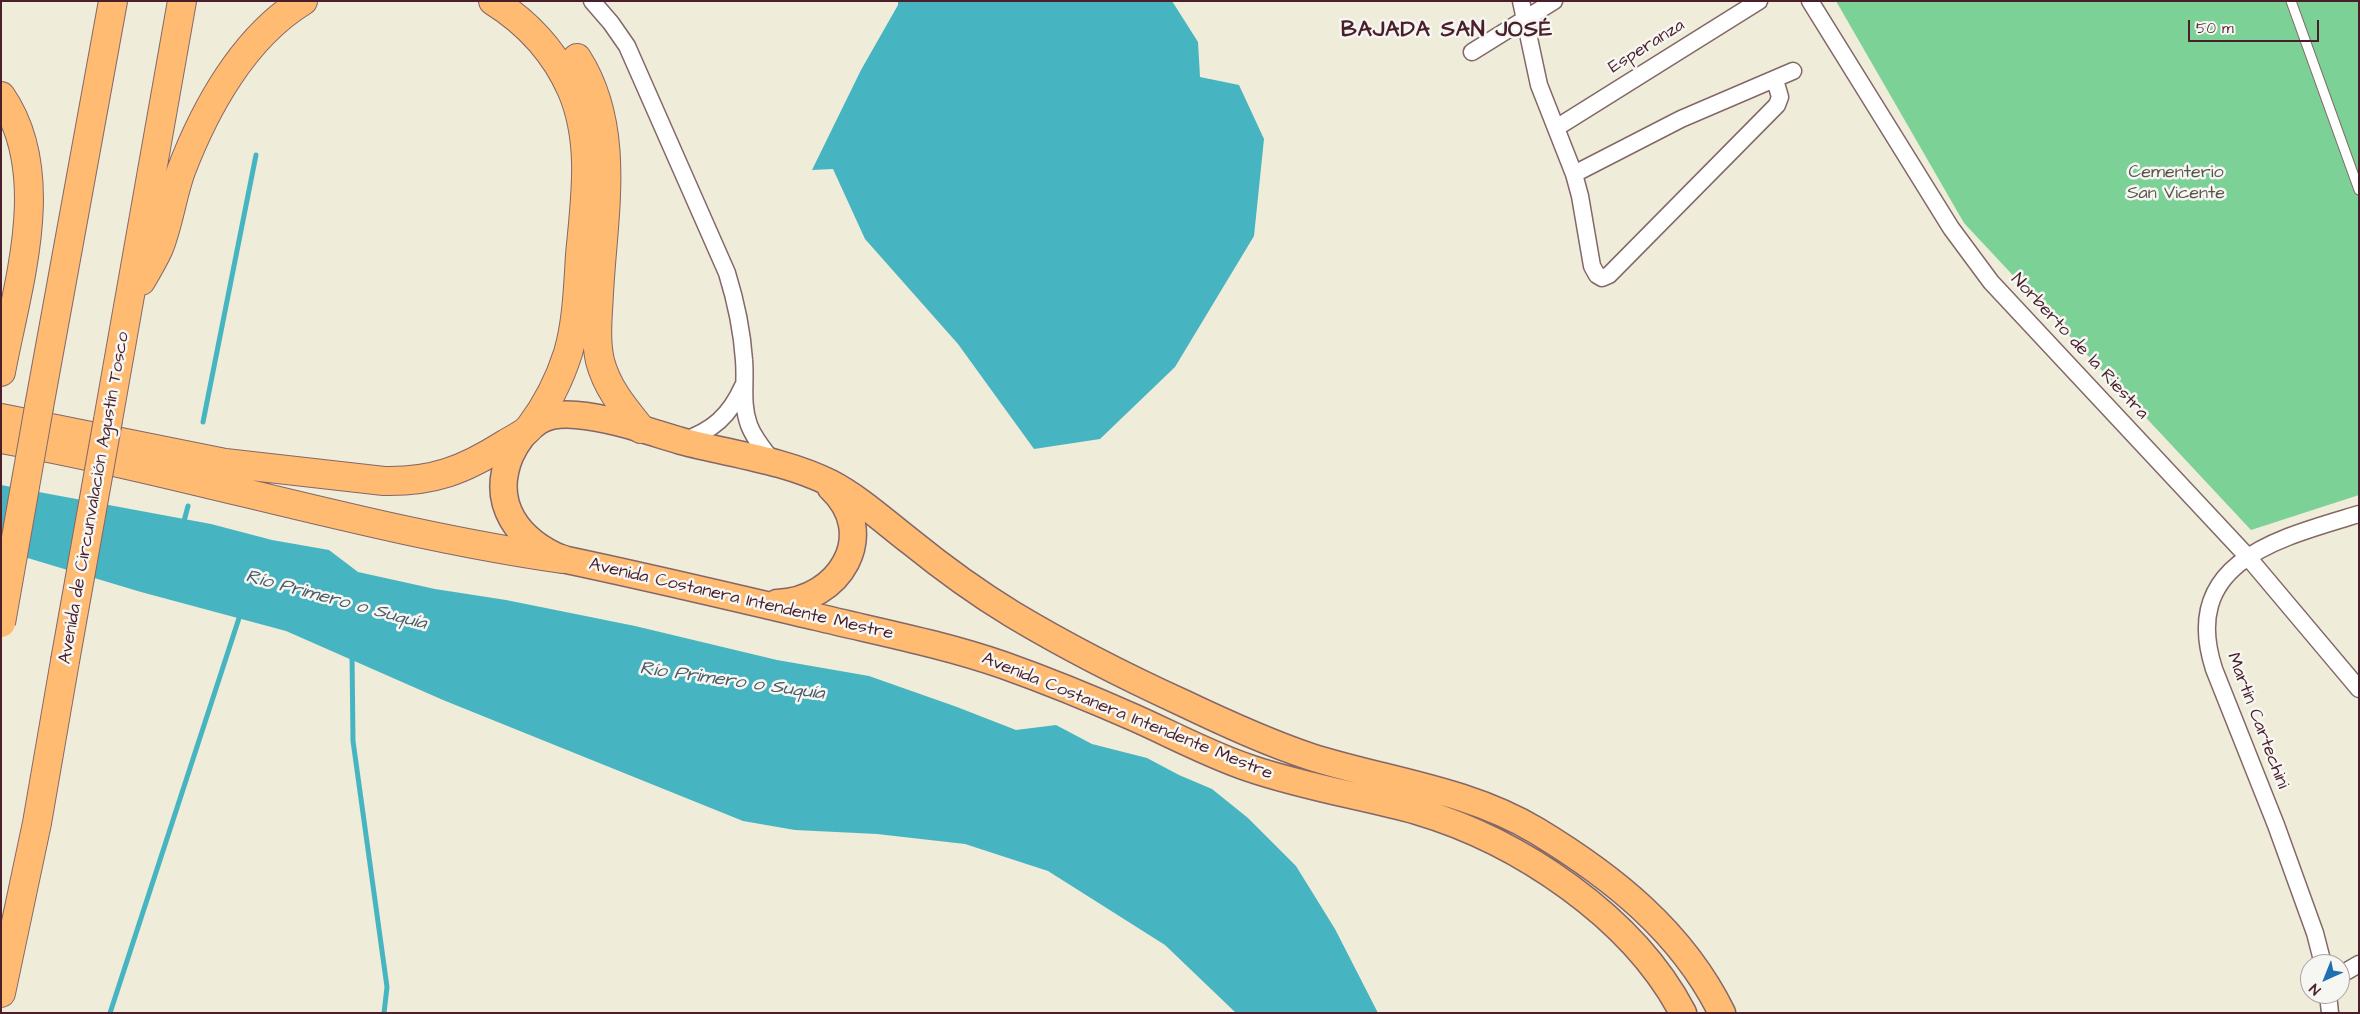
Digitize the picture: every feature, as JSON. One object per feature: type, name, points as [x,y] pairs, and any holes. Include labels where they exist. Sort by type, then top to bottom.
[{"type":"highway","points":[[1,623],[113,1]]},
{"type":"highway","name":"Avenida de Circunvalación Agustín Tosco","points":[[1,993],[37,823],[182,1]]},
{"type":"highway","points":[[129,305],[159,248],[182,170],[215,102],[238,65],[258,39],[303,1]]},
{"type":"highway","points":[[1,418],[225,463],[384,481],[408,481],[452,472],[470,465],[529,428],[561,372],[568,351],[579,279],[587,180],[586,157],[579,113],[562,70],[537,36],[512,14],[493,1]]},
{"type":"highway","points":[[526,1],[565,40],[580,63],[596,102],[605,143],[606,191],[598,321],[600,360],[614,394],[641,429]]},
{"type":"highway","points":[[1,96],[11,110],[22,138],[29,167],[30,198],[23,257],[1,372]]},
{"type":"highway","points":[[1,439],[78,453],[360,521],[486,547],[562,559]]},
{"type":"main road","name":"Avenida Costanera Intendente Mestre","points":[[1683,1013],[1660,976],[1626,937],[1594,907],[1524,857],[1492,839],[1420,812],[1309,786],[1249,768],[1090,699],[973,655],[762,603],[562,559],[543,551],[532,543],[514,523],[505,503],[504,481],[508,460],[517,443],[529,428],[549,416],[575,415],[641,429],[774,463],[814,476],[846,492],[938,564],[982,595],[1060,642],[1134,681],[1284,748],[1318,759],[1467,798],[1504,813],[1532,828],[1618,886],[1646,910],[1673,938],[1698,972],[1722,1013]]},
{"type":"main road","points":[[762,603],[787,603],[808,598],[828,586],[843,568],[851,543],[852,525],[848,511],[832,490],[814,476]]},
{"type":"street","points":[[592,1],[627,46],[727,273],[737,305],[740,328],[744,361],[745,412],[749,426],[774,463]]},
{"type":"street","points":[[1521,1],[1539,85],[1574,174],[1580,196],[1592,266],[1597,275],[1602,278],[1610,276],[1777,105],[1780,98],[1775,80]]},
{"type":"street","points":[[1472,52],[1554,1]]},
{"type":"street","name":"Esperanza","points":[[1556,128],[1758,1]]},
{"type":"street","name":"Norberto de la Riestra","points":[[1810,1],[1951,228],[1991,282],[2247,556],[2359,689]]},
{"type":"street","points":[[1574,174],[1674,122],[1793,71]]},
{"type":"street","points":[[682,441],[695,437],[718,424],[736,401],[744,384]]},
{"type":"street","name":"Martín Cartechini","points":[[2320,954],[2315,933],[2276,825],[2209,652],[2207,620],[2213,596],[2222,580],[2247,556],[2295,533],[2359,514]]},
{"type":"lane","points":[[2291,1],[2359,190]]},
{"type":"green space","name":"Cementerio San Vicente","points":[[1836,1],[2359,1],[2359,495],[2251,530],[1964,223]]},
{"type":"water","points":[[898,1],[1172,1],[1198,42],[1200,77],[1239,85],[1264,139],[1254,236],[1175,367],[1100,439],[1034,449],[958,344],[865,239],[833,169],[812,170],[861,70],[898,5]]},
{"type":"water","name":"Río Primero o Suquía","points":[[1,485],[211,524],[272,540],[329,550],[358,572],[435,589],[506,600],[635,626],[777,660],[869,676],[1016,730],[1056,725],[1092,744],[1147,758],[1179,775],[1212,789],[1248,818],[1296,866],[1335,929],[1378,1013],[1236,1013],[1165,945],[1048,871],[965,844],[877,834],[795,830],[743,821],[443,700],[286,631],[141,592],[1,550]]},
{"type":"waterway","points":[[203,422],[256,155]]},
{"type":"waterway","points":[[183,525],[188,506]]},
{"type":"waterway","points":[[110,1013],[241,612]]},
{"type":"waterway","points":[[352,653],[353,741],[387,987],[384,1013]]},
{"type":"district","name":"BAJADA SAN JOSÉ","points":[[1447,31]]}]
